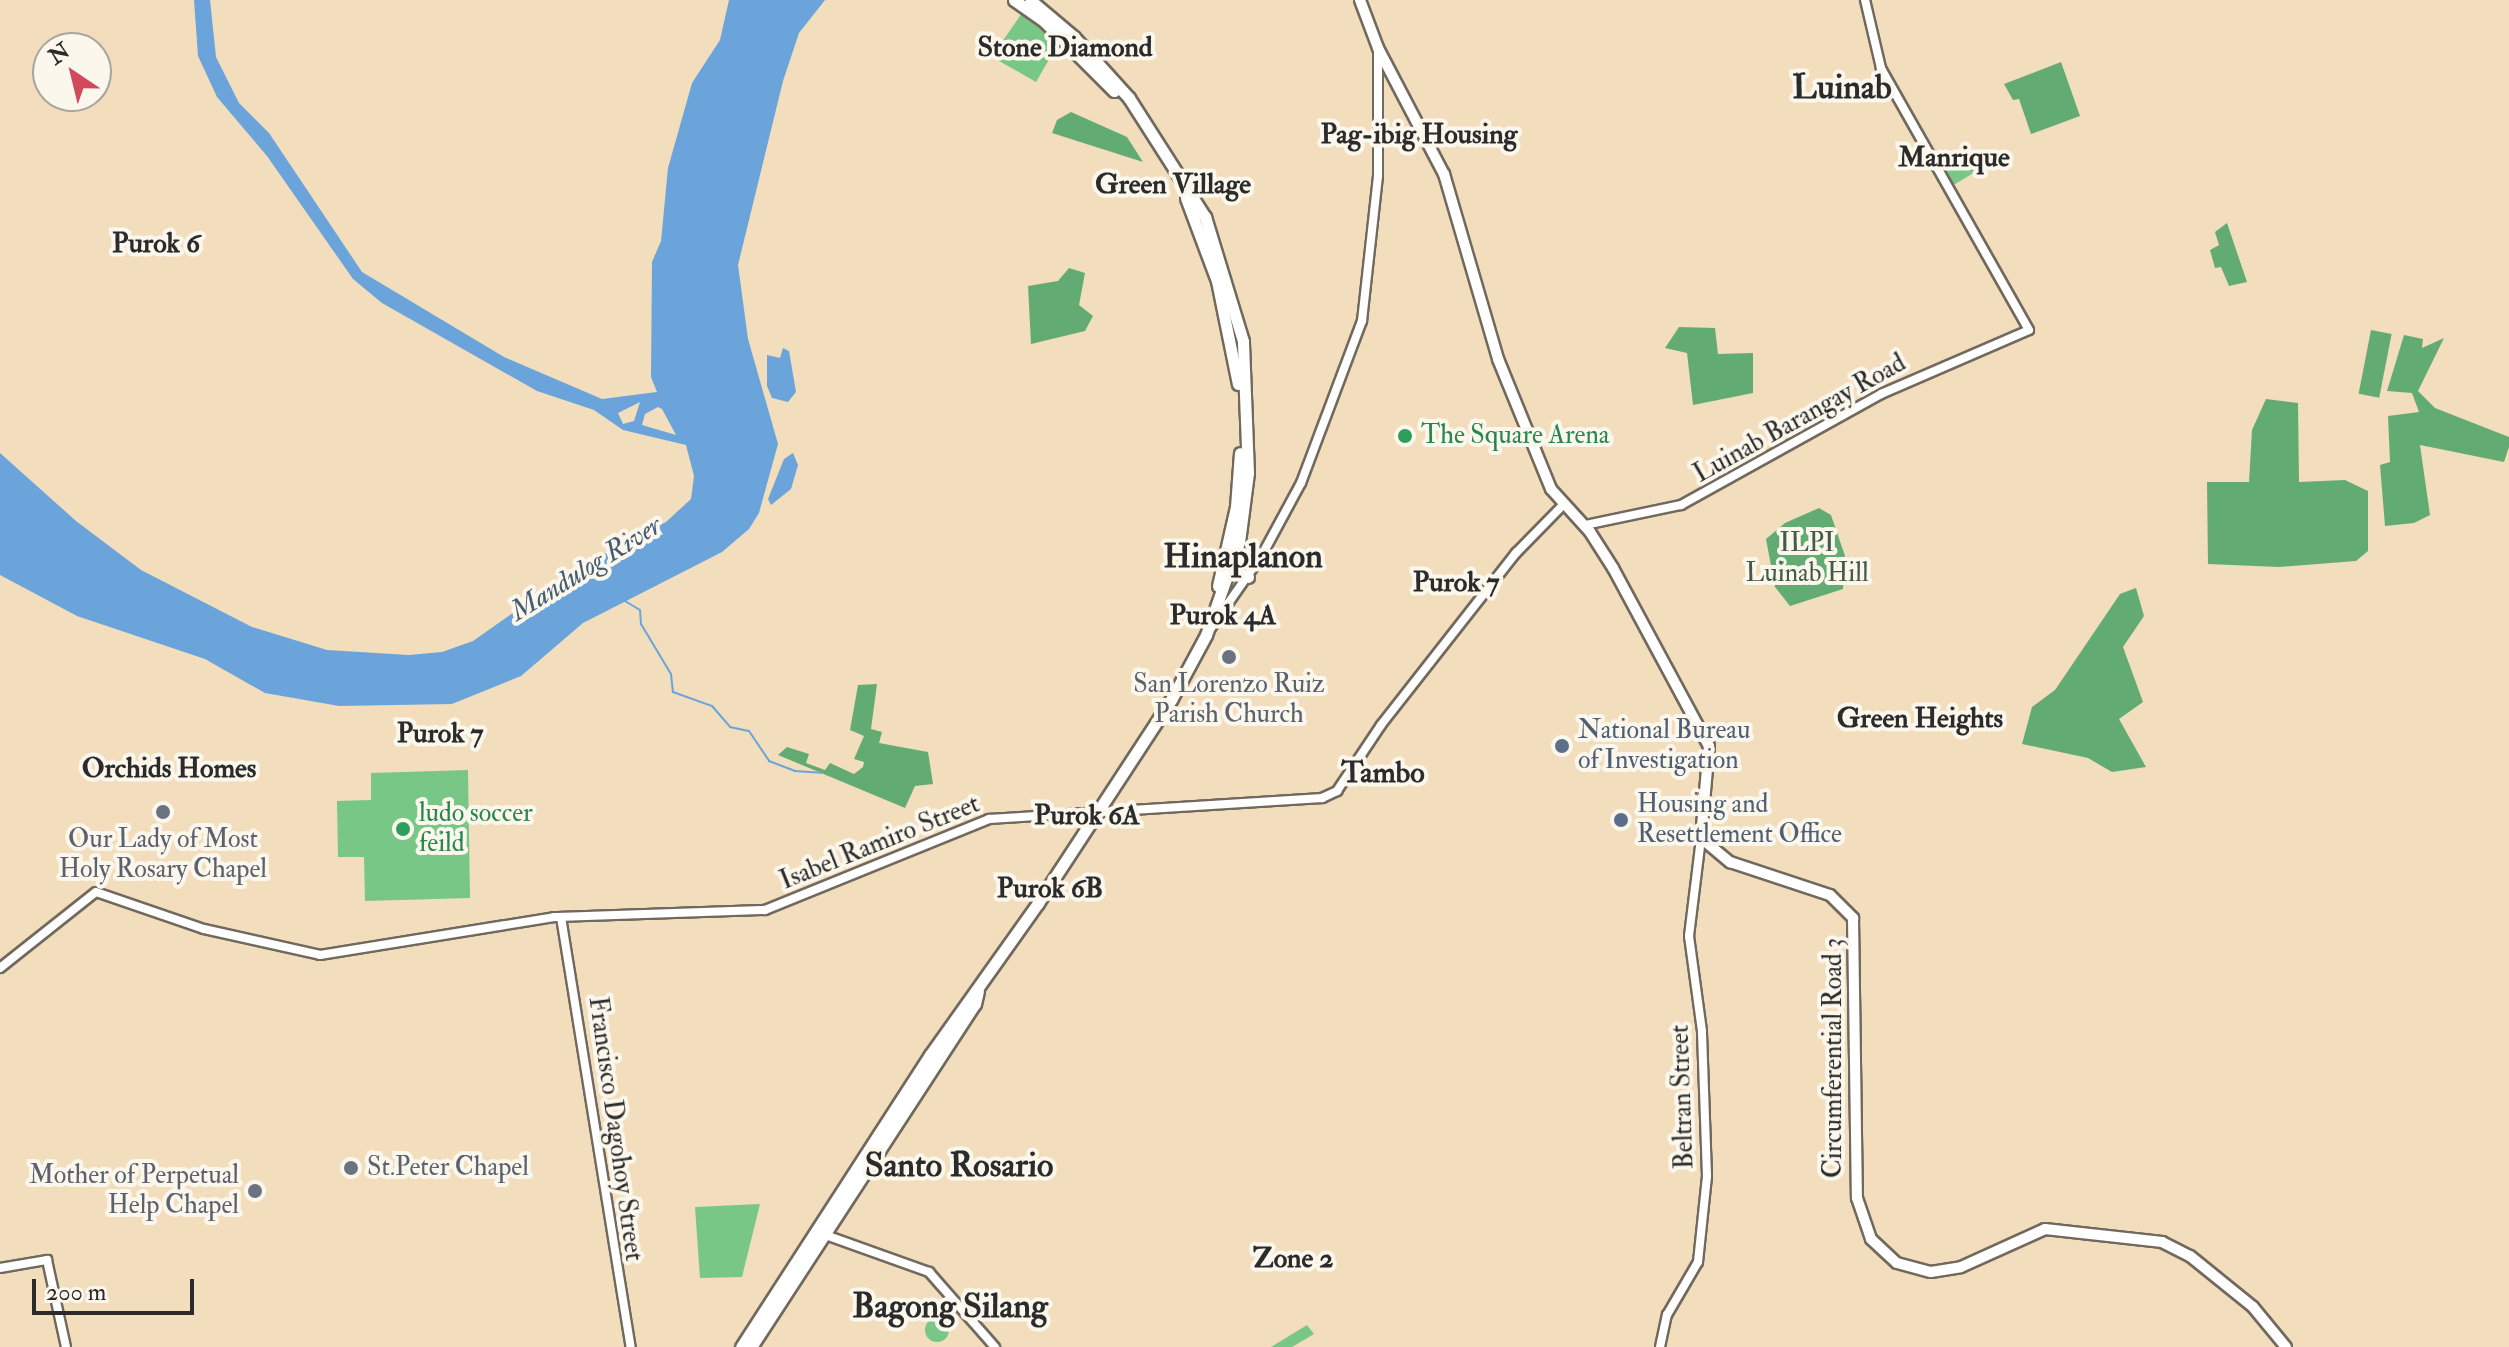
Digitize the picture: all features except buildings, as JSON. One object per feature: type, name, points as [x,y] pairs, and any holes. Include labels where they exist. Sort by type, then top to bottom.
[{"type":"highway","points":[[1014,0],[1081,56],[1139,120],[1197,220],[1217,281],[1238,383],[1239,471],[1236,507],[1206,636]]},
{"type":"highway","points":[[741,1347],[930,1055],[978,991],[1099,810],[1206,636],[1231,571],[1247,506],[1243,341],[1224,267],[1202,212],[1150,126],[1074,37],[1030,0]]},
{"type":"highway","points":[[1231,571],[1248,577]]},
{"type":"highway","points":[[751,1347],[975,1004],[978,991]]},
{"type":"main road","points":[[1360,0],[1378,48],[1439,160],[1508,385],[1562,506],[1585,525],[1709,746],[1701,838]]},
{"type":"main road","name":"Circumferential Road 3","points":[[1701,838],[1730,862],[1830,895],[1853,918],[1857,1198],[1866,1230],[1887,1257],[1931,1272],[1961,1267],[2045,1229],[2150,1239],[2200,1264],[2264,1316],[2286,1347]]},
{"type":"street","name":"Luinab Barangay Road","points":[[1585,525],[1681,505],[1881,394],[2029,330],[1881,68],[1865,0]]},
{"type":"street","points":[[1206,636],[1248,577],[1301,483],[1362,321],[1378,176],[1378,48]]},
{"type":"street","name":"Isabel Ramiro Street","points":[[0,968],[96,892],[204,929],[303,951],[331,954],[557,917],[753,912],[989,819],[1332,794],[1516,553],[1562,506]]},
{"type":"street","name":"Beltran Street","points":[[1660,1347],[1667,1315],[1698,1262],[1707,1176],[1702,1031],[1689,936],[1701,838]]},
{"type":"street","name":"Francisco Dagohoy Street","points":[[557,917],[631,1347]]},
{"type":"street","points":[[823,1234],[929,1272],[995,1347]]},
{"type":"street","points":[[0,1268],[47,1260],[66,1347]]},
{"type":"green space","points":[[1022,13],[1058,44],[1036,82],[980,50],[989,38],[1000,45]]},
{"type":"green space","points":[[2061,62],[2080,116],[2031,134],[2019,99],[2013,100],[2004,84]]},
{"type":"green space","points":[[1071,112],[1127,137],[1143,162],[1052,133],[1057,120]]},
{"type":"green space","points":[[1967,157],[1976,172],[1951,187],[1942,172]]},
{"type":"green space","points":[[2227,223],[2247,282],[2229,286],[2221,267],[2215,268],[2210,250],[2219,245],[2215,232]]},
{"type":"green space","points":[[1069,268],[1085,273],[1079,305],[1093,316],[1085,331],[1031,344],[1028,286],[1058,281]]},
{"type":"green space","points":[[1679,327],[1715,328],[1718,354],[1753,353],[1753,393],[1693,405],[1687,353],[1665,348]]},
{"type":"green space","points":[[2371,330],[2392,334],[2379,398],[2359,394]]},
{"type":"green space","points":[[2404,335],[2423,339],[2422,348],[2444,338],[2418,391],[2435,408],[2509,437],[2509,447],[2504,462],[2420,445],[2430,515],[2414,523],[2385,526],[2380,465],[2390,462],[2388,416],[2419,412],[2412,393],[2387,391]]},
{"type":"green space","points":[[2266,399],[2298,403],[2299,482],[2345,480],[2368,491],[2368,551],[2356,561],[2279,567],[2208,564],[2207,482],[2249,482],[2252,430]]},
{"type":"green space","name":"ILPI Luinab Hill","points":[[1819,508],[1831,515],[1845,556],[1843,589],[1790,606],[1775,587],[1766,539],[1785,523]]},
{"type":"green space","points":[[2136,588],[2144,616],[2123,647],[2143,702],[2119,719],[2146,767],[2112,772],[2088,758],[2022,744],[2032,707],[2055,690],[2120,594]]},
{"type":"green space","points":[[877,684],[871,729],[882,732],[879,743],[928,752],[933,784],[915,786],[905,808],[778,755],[787,747],[809,754],[806,763],[825,770],[830,763],[854,774],[863,767],[864,762],[854,759],[864,736],[850,730],[858,685]]},
{"type":"green space","name":"ludo soccer feild","points":[[468,770],[470,898],[365,901],[364,857],[338,857],[337,801],[371,800],[371,773]]},
{"type":"green space","points":[[760,1204],[742,1277],[700,1278],[695,1207]]},
{"type":"green space","points":[[932,1318],[942,1318],[949,1325],[949,1335],[942,1342],[932,1342],[925,1335],[925,1325]]},
{"type":"green space","points":[[1307,1325],[1314,1334],[1292,1347],[1271,1347]]},
{"type":"water","name":"Mandulog River","points":[[194,0],[210,0],[216,57],[239,103],[269,133],[362,272],[504,357],[602,399],[657,392],[651,377],[652,262],[661,241],[668,168],[692,83],[720,40],[729,0],[825,0],[799,33],[783,81],[738,265],[748,339],[778,444],[759,513],[749,529],[722,552],[583,623],[521,676],[452,704],[339,706],[265,693],[205,659],[77,616],[0,575],[0,453],[76,521],[141,570],[252,627],[327,650],[409,655],[442,652],[473,641],[577,568],[666,522],[691,499],[694,476],[686,445],[623,430],[594,410],[537,391],[382,303],[353,279],[267,156],[217,97],[198,56]],"holes":[[[640,402],[634,421],[623,424],[618,413]],[[658,407],[662,409],[676,435],[642,425],[645,414]]]},
{"type":"water","points":[[783,348],[789,351],[796,392],[788,402],[772,398],[767,386],[767,355],[780,358]]},
{"type":"water","points":[[793,453],[798,465],[791,489],[771,505],[768,499],[784,459]]},
{"type":"waterway","points":[[625,601],[640,610],[641,624],[671,674],[673,692],[712,706],[730,727],[749,731],[769,761],[795,771],[821,773]]},
{"type":"place","name":"The Square Arena","points":[[1405,436]]},
{"type":"place","name":"San Lorenzo Ruiz Parish Church","points":[[1229,657]]},
{"type":"place","name":"National Bureau of Investigation","points":[[1562,746]]},
{"type":"place","name":"Our Lady of Most Holy Rosary Chapel","points":[[163,812]]},
{"type":"place","name":"Housing and Resettlement Office","points":[[1621,820]]},
{"type":"place","name":"ludo soccer feild","points":[[403,829]]},
{"type":"place","name":"St.Peter Chapel","points":[[351,1168]]},
{"type":"place","name":"Mother of Perpetual Help Chapel","points":[[255,1191]]},
{"type":"district","name":"Stone Diamond","points":[[1065,48]]},
{"type":"district","name":"Luinab","points":[[1842,88]]},
{"type":"district","name":"Pag-ibig Housing","points":[[1419,135]]},
{"type":"district","name":"Manrique","points":[[1954,158]]},
{"type":"district","name":"Green Village","points":[[1173,185]]},
{"type":"district","name":"Purok 6","points":[[156,244]]},
{"type":"district","name":"Hinaplanon","points":[[1243,557]]},
{"type":"district","name":"Purok 7","points":[[1456,583]]},
{"type":"district","name":"Purok 4A","points":[[1223,616]]},
{"type":"district","name":"Green Heights","points":[[1920,719]]},
{"type":"district","name":"Purok 7","points":[[440,734]]},
{"type":"district","name":"Orchids Homes","points":[[169,769]]},
{"type":"district","name":"Tambo","points":[[1383,773]]},
{"type":"district","name":"Purok 6A","points":[[1087,816]]},
{"type":"district","name":"Purok 6B","points":[[1050,889]]},
{"type":"district","name":"Santo Rosario","points":[[959,1166]]},
{"type":"district","name":"Zone 2","points":[[1293,1259]]},
{"type":"district","name":"Bagong Silang","points":[[950,1307]]}]
